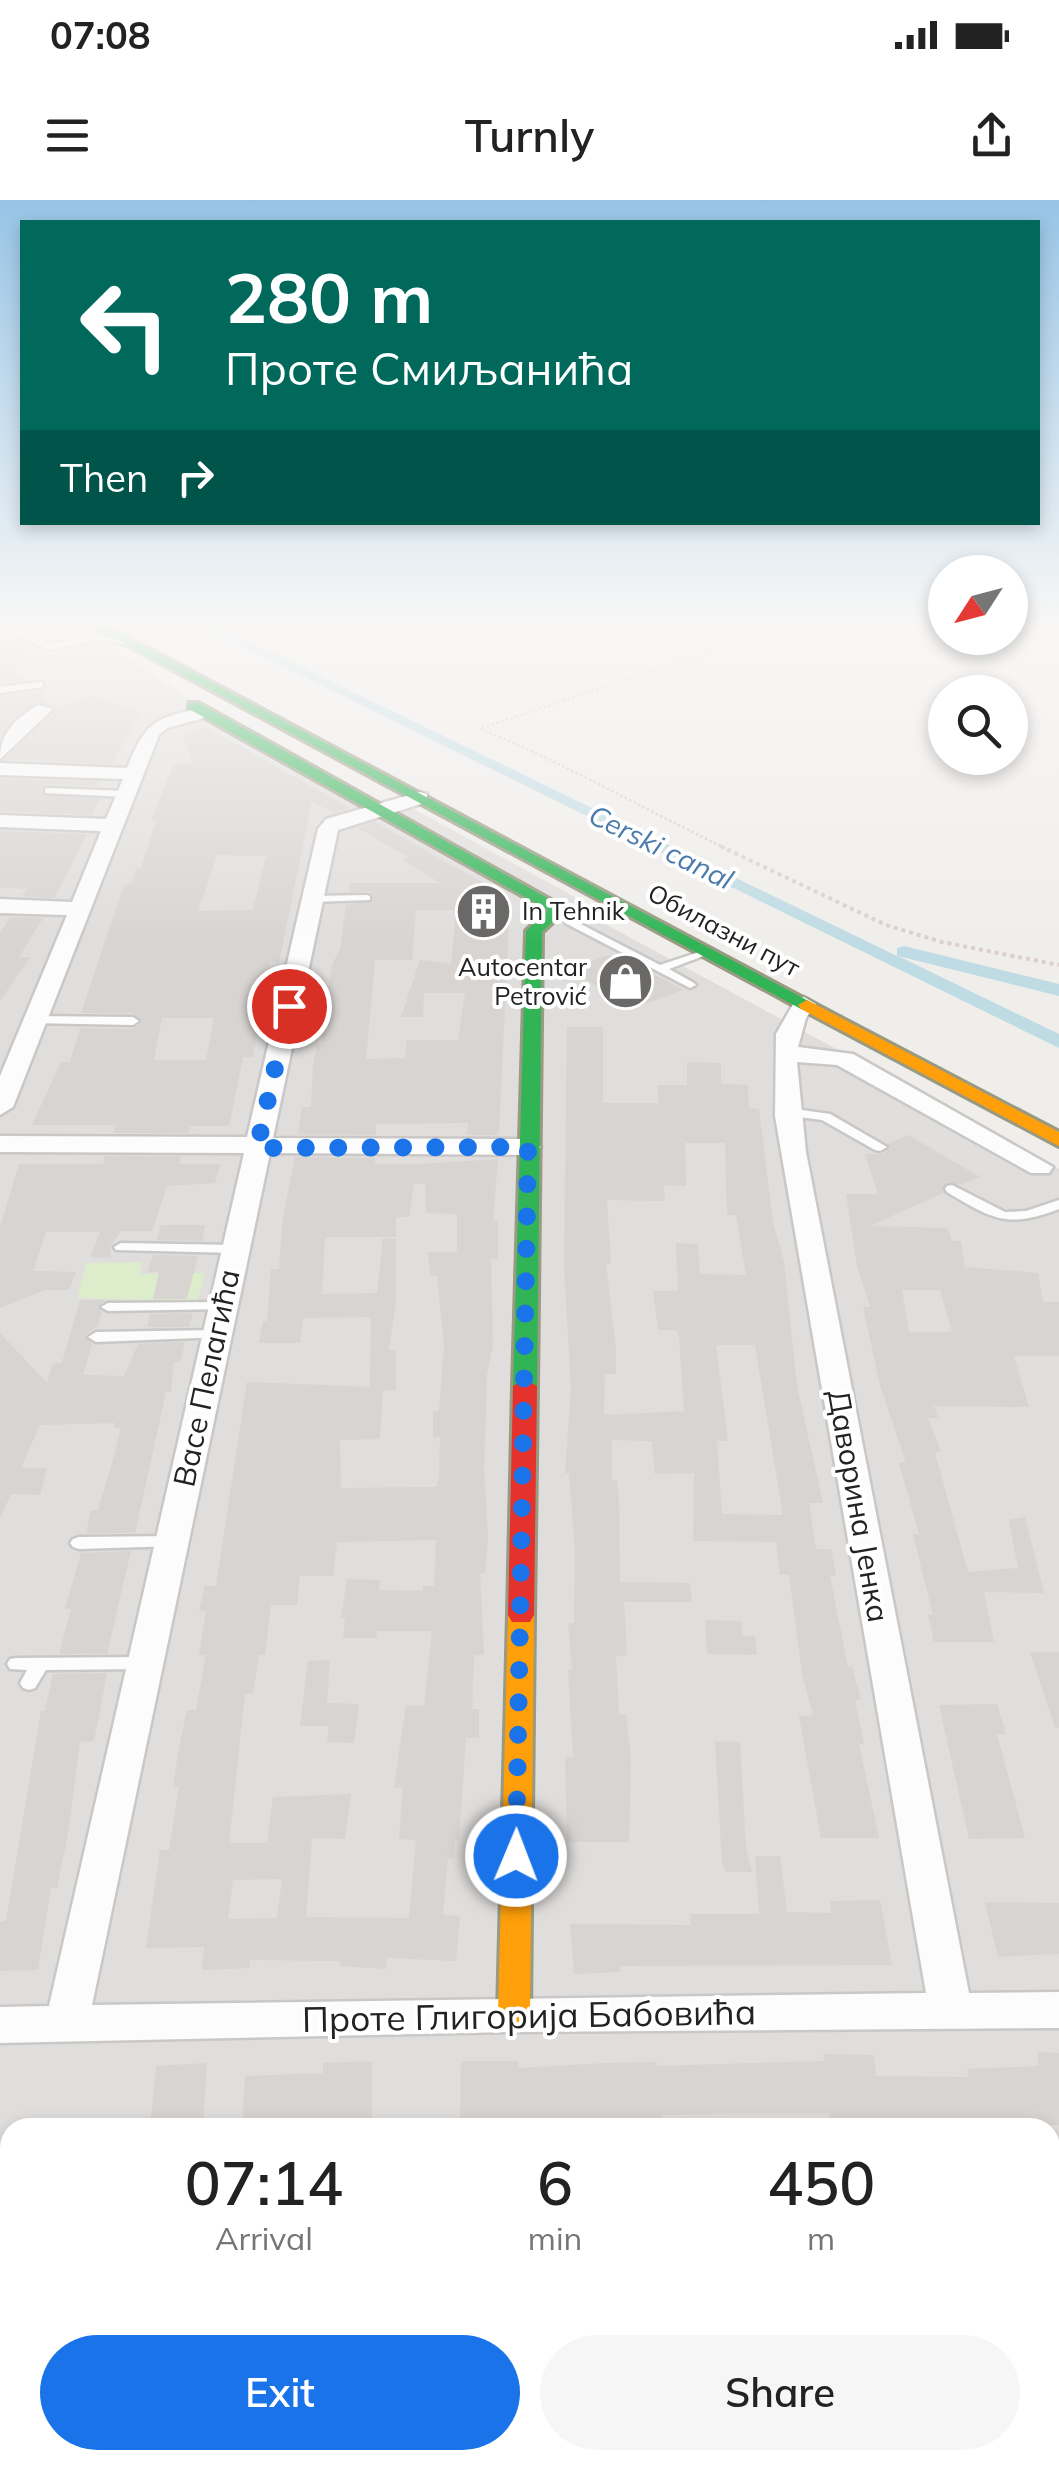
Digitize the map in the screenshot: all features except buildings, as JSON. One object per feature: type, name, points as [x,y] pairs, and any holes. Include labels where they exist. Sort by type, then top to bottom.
[{"type":"street","points":[[0,753],[17,733]]},
{"type":"street","points":[[0,1107],[150,733]]},
{"type":"street","points":[[242,733],[559,909],[534,930],[514,2014]]},
{"type":"street","name":"Обилазни пут","points":[[298,733],[1059,1140]]},
{"type":"street","points":[[0,769],[129,784]]},
{"type":"street","name":"Васе Пелагића","points":[[71,2003],[328,829],[333,823],[420,798]]},
{"type":"street","points":[[0,821],[114,826]]},
{"type":"street","points":[[0,906],[82,909]]},
{"type":"street","name":"Даворина Јенка","points":[[804,1004],[794,1016],[792,1052],[783,1068],[788,1112],[952,2012]]},
{"type":"street","points":[[0,1022],[33,1022]]},
{"type":"street","points":[[792,1052],[844,1060],[1053,1168]]},
{"type":"street","points":[[0,1144],[528,1147]]},
{"type":"street","name":"Проте Глигорија Бабовића","points":[[0,2024],[71,2003],[122,2023],[514,2014],[1059,2010]]},
{"type":"lane","points":[[48,792],[129,784]]},
{"type":"lane","points":[[312,899],[366,898]]},
{"type":"lane","points":[[571,922],[690,985]]},
{"type":"lane","points":[[660,969],[708,952]]},
{"type":"lane","points":[[33,1022],[133,1020]]},
{"type":"lane","points":[[788,1112],[825,1117],[880,1147]]},
{"type":"lane","points":[[952,1190],[1007,1218],[1024,1220],[1059,1204]]},
{"type":"lane","points":[[122,1247],[235,1249]]},
{"type":"lane","points":[[108,1307],[220,1320]]},
{"type":"lane","points":[[96,1337],[220,1320]]},
{"type":"lane","points":[[79,1543],[172,1542]]},
{"type":"lane","points":[[16,1664],[145,1664]]},
{"type":"lane","points":[[29,1683],[40,1664]]},
{"type":"path","points":[[490,733],[557,760],[613,794],[886,924],[942,942],[1059,964]]},
{"type":"shaded area","points":[[0,733],[251,733],[1059,1169],[1059,2118],[0,2118]]},
{"type":"shaded area","points":[[412,808],[595,908],[581,912],[397,812]]},
{"type":"shaded area","points":[[822,1064],[1059,1192],[1035,1204],[873,1113],[804,1104],[801,1068]]},
{"type":"green space","points":[[142,1262],[140,1274],[205,1273],[197,1302],[77,1298],[86,1263]]},
{"type":"waterway","name":"Cerski canal","points":[[426,733],[1059,1042]]},
{"type":"waterway","points":[[904,952],[1059,990]]},
{"type":"traffic: fast","points":[[242,733],[559,909],[534,931],[525,1386]]},
{"type":"traffic: fast","points":[[298,733],[807,1005]]},
{"type":"traffic: slow","points":[[807,1005],[1059,1140]]},
{"type":"traffic: slow","points":[[514,2014],[521,1615]]},
{"type":"traffic: jam","points":[[521,1615],[525,1386]]},
{"type":"place","name":"In Tehnik","points":[[483,911]]},
{"type":"place","name":"Autocentar Petrović","points":[[626,981]]},
{"type":"route","points":[[289,1006],[257,1148],[528,1147],[516,1856]]}]
